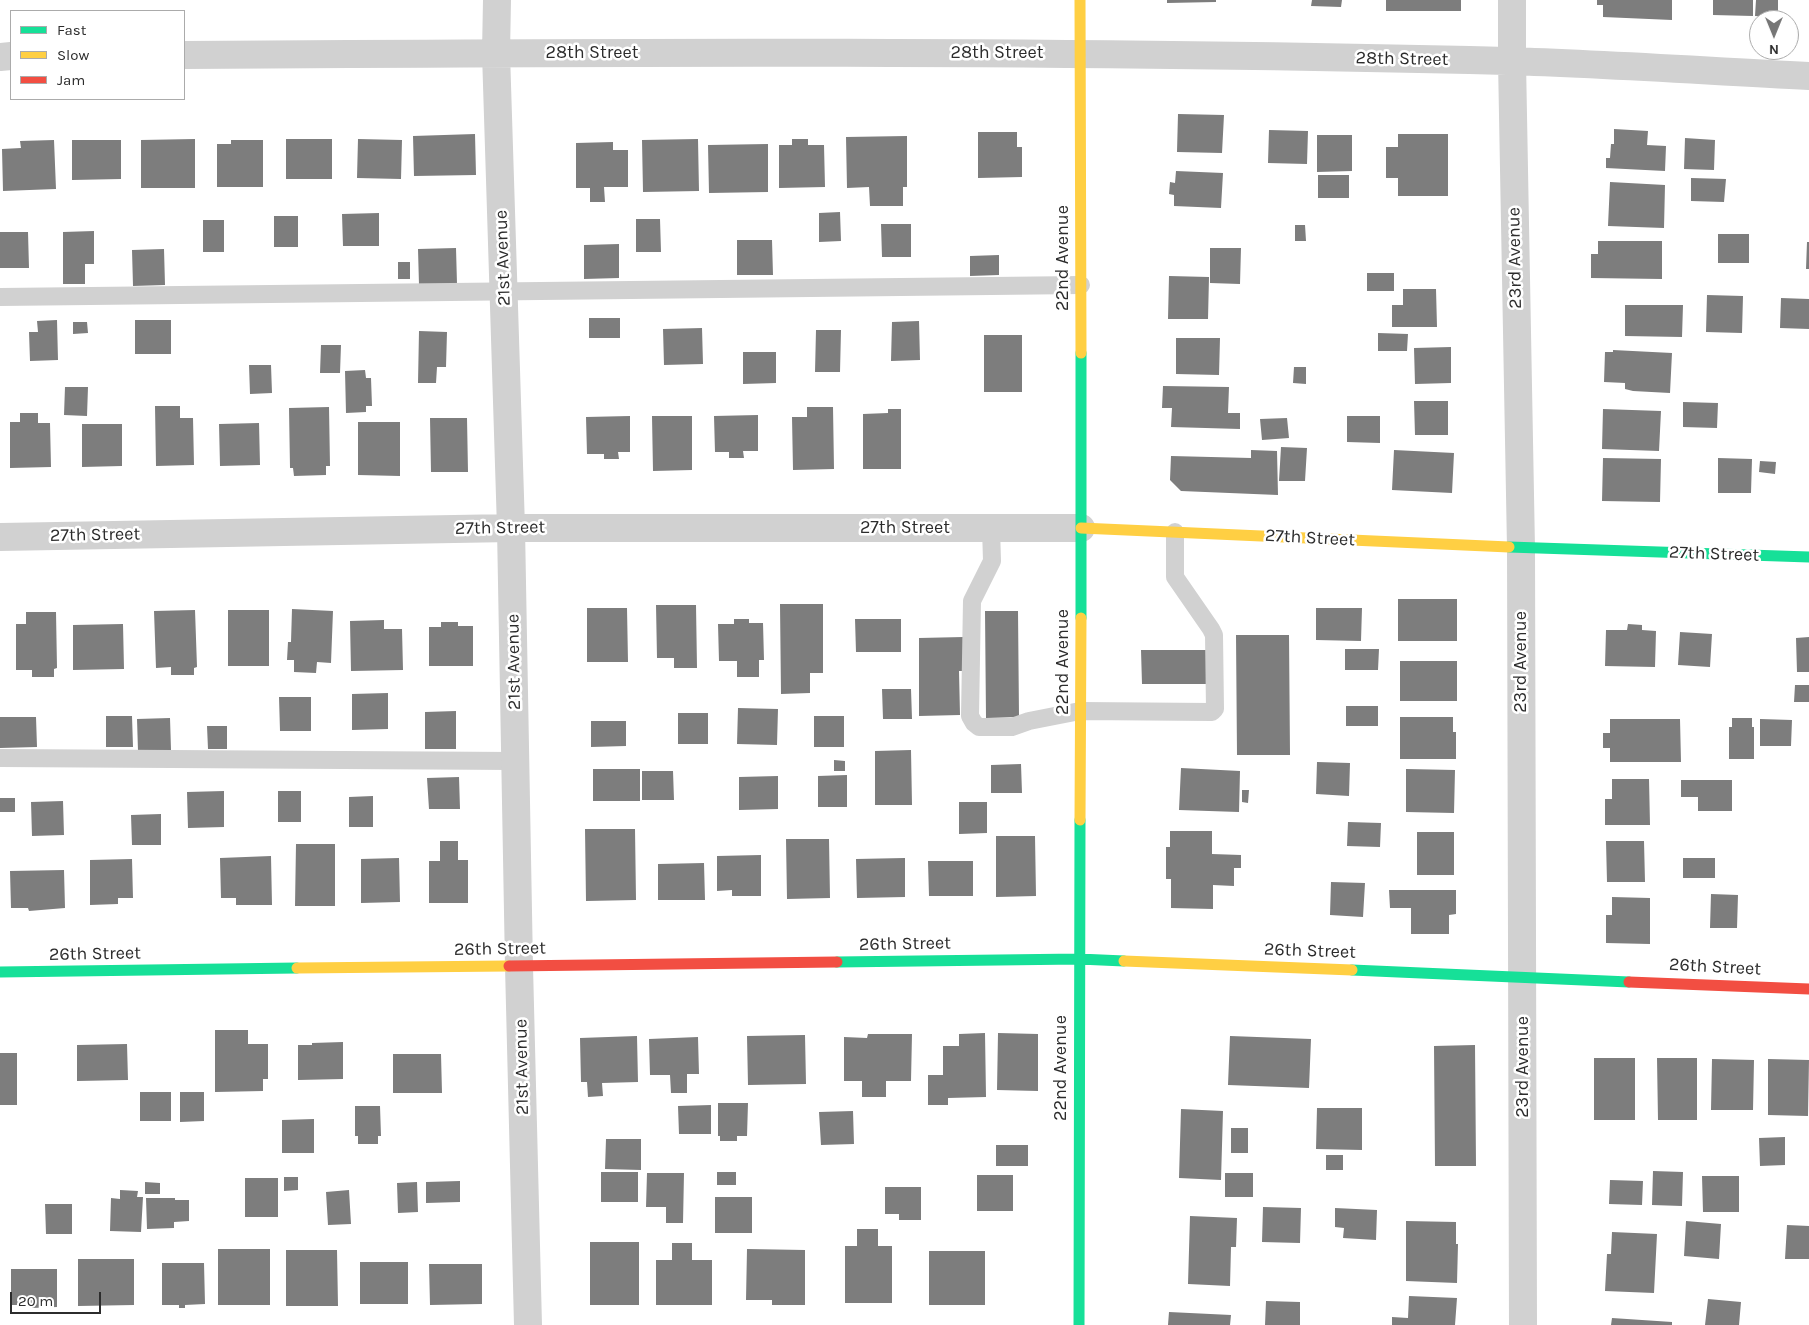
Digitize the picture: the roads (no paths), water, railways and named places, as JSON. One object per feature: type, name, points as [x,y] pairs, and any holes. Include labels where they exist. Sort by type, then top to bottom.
[{"type":"street","name":"21st Avenue","points":[[497,0],[496,53],[511,528],[528,1325]]},
{"type":"street","name":"22nd Avenue","points":[[1079,1325],[1080,0]]},
{"type":"street","name":"23rd Avenue","points":[[1512,0],[1521,548],[1523,1325]]},
{"type":"street","name":"28th Street","points":[[185,55],[1080,53],[1512,62],[1809,76]]},
{"type":"street","name":"27th Street","points":[[0,537],[511,528],[1081,528],[1521,548],[1809,557]]},
{"type":"street","name":"26th Street","points":[[0,972],[1079,959],[1809,989]]},
{"type":"lane","points":[[0,297],[1081,285]]},
{"type":"lane","points":[[991,528],[992,561],[972,601],[970,716],[974,723],[980,727],[1012,727],[1029,721],[1080,711],[1212,712],[1214,709],[1214,635],[1176,577],[1175,532]]},
{"type":"lane","points":[[0,758],[515,761]]}]
